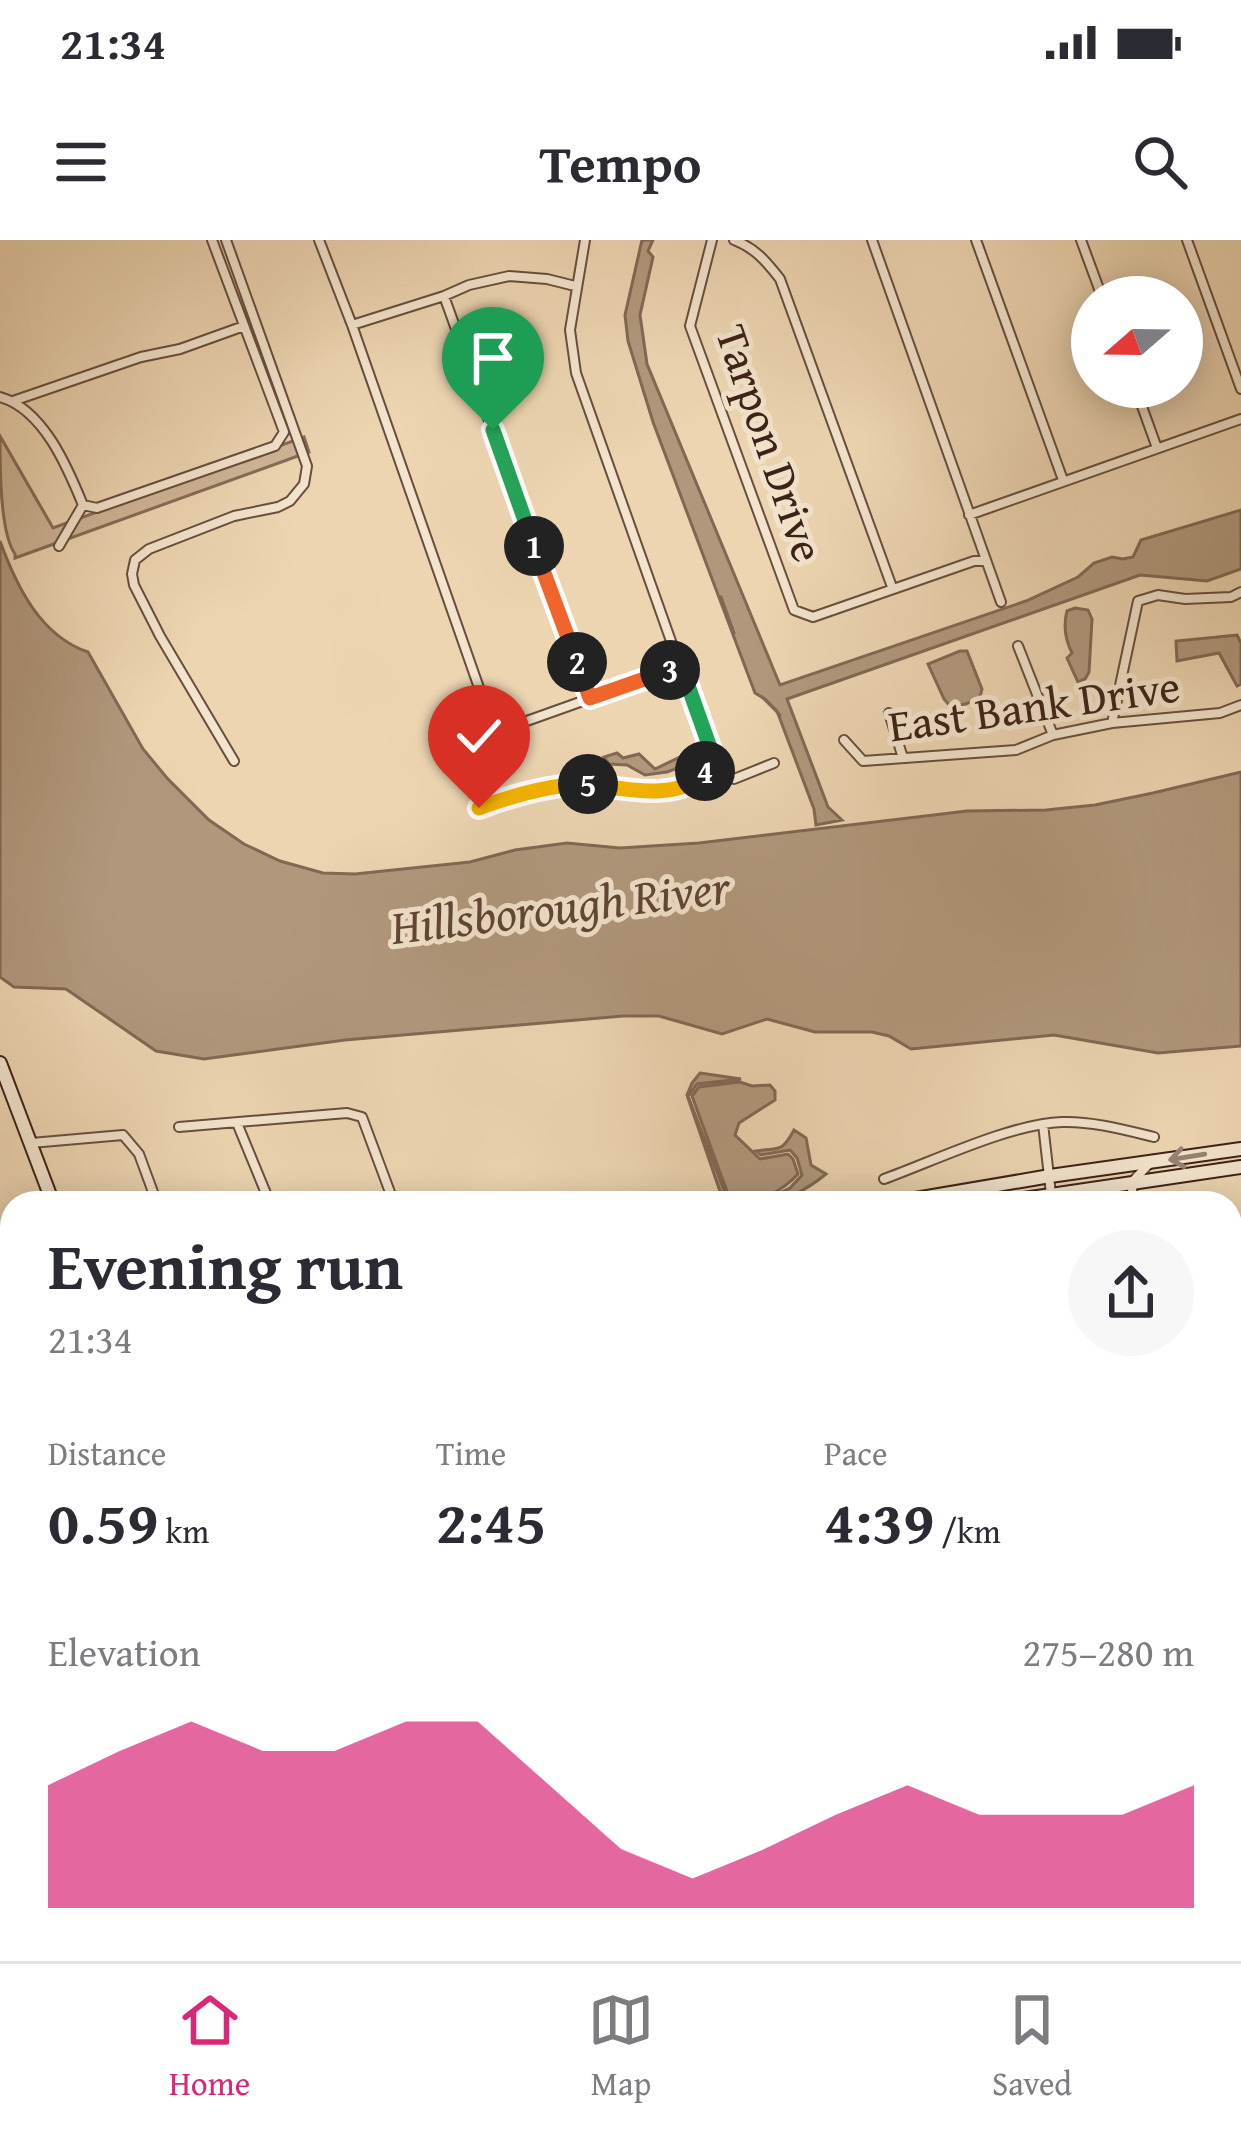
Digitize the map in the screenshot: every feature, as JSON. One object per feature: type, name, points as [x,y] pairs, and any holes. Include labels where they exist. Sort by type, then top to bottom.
[{"type":"main road","points":[[0,1063],[49,1191]]},
{"type":"main road","points":[[962,1191],[1241,1149]]},
{"type":"main road","points":[[1070,1191],[1240,1171]]},
{"type":"street","points":[[82,505],[97,508],[275,446],[284,432],[212,240]]},
{"type":"street","points":[[226,240],[307,466],[304,484],[278,507],[234,517],[148,549],[136,560],[132,574],[160,636],[234,761]]},
{"type":"street","points":[[319,240],[491,722],[507,728],[681,666]]},
{"type":"street","points":[[585,240],[571,330],[576,373],[712,753],[719,769],[734,779],[774,763]]},
{"type":"street","name":"Tarpon Drive","points":[[712,240],[690,326],[794,610],[813,616],[892,587],[986,561]]},
{"type":"street","points":[[734,240],[765,259],[780,278],[892,587]]},
{"type":"street","points":[[872,240],[1000,602]]},
{"type":"street","points":[[976,240],[1063,480]]},
{"type":"street","points":[[1081,240],[1094,276]]},
{"type":"street","points":[[1187,240],[1241,388]]},
{"type":"street","points":[[352,325],[509,276],[575,286]]},
{"type":"street","points":[[444,296],[590,698]]},
{"type":"street","points":[[14,401],[244,326]]},
{"type":"street","points":[[0,397],[14,401],[41,428],[67,467],[82,505]]},
{"type":"street","points":[[1143,408],[1157,448]]},
{"type":"street","points":[[969,515],[1241,419]]},
{"type":"street","points":[[59,546],[82,505]]},
{"type":"street","points":[[1112,723],[1138,601],[1157,595],[1208,598],[1241,592]]},
{"type":"street","points":[[1018,646],[1053,735]]},
{"type":"street","name":"East Bank Drive","points":[[844,740],[863,761],[1016,750],[1053,735],[1112,723],[1220,713],[1241,705]]},
{"type":"street","points":[[890,712],[902,758]]},
{"type":"street","points":[[479,808],[562,785],[635,791],[686,785],[700,778],[712,753]]},
{"type":"street","points":[[179,1127],[347,1113],[362,1117],[390,1191]]},
{"type":"street","points":[[237,1123],[264,1191]]},
{"type":"street","points":[[884,1179],[1043,1124],[1080,1123],[1154,1137]]},
{"type":"street","points":[[1043,1124],[1051,1191]]},
{"type":"street","points":[[31,1143],[123,1135],[139,1154],[153,1191]]},
{"type":"street","points":[[1132,1191],[1132,1181],[1149,1164]]},
{"type":"shaded area","points":[[0,436],[53,528],[304,437],[309,452],[15,558],[4,516]]},
{"type":"water","points":[[642,240],[653,240],[640,315],[647,364],[780,685],[1026,601],[1078,577],[1094,563],[1133,557],[1141,540],[1241,510],[1241,569],[1207,581],[1140,575],[787,699],[828,807],[842,820],[816,825],[777,711],[755,693],[653,422],[628,341],[625,315]]},
{"type":"water","name":"Hillsborough River","points":[[0,541],[32,607],[56,634],[88,652],[143,749],[167,778],[209,820],[244,844],[323,873],[470,862],[567,843],[620,848],[699,843],[967,811],[1095,805],[1241,772],[1241,1046],[1158,1053],[1054,1035],[911,1049],[872,1032],[815,1032],[767,1019],[722,1034],[659,1016],[623,1016],[345,1040],[204,1059],[156,1051],[66,989],[14,987],[0,977]]},
{"type":"water","points":[[1088,610],[1092,619],[1089,672],[1078,682],[1067,658],[1072,653],[1065,628],[1067,611]]},
{"type":"water","points":[[1237,635],[1241,684],[1237,686],[1219,653],[1177,661],[1176,641]]},
{"type":"water","points":[[967,651],[982,689],[980,697],[950,706],[928,664]]},
{"type":"water","points":[[703,746],[702,759],[645,775],[627,765],[609,764],[604,757],[639,754],[655,769]]},
{"type":"water","points":[[700,1073],[741,1079],[697,1084],[688,1096],[724,1191],[720,1191],[687,1095]]},
{"type":"water","points":[[740,1082],[770,1085],[775,1100],[739,1123],[735,1135],[760,1159],[788,1154],[798,1174],[776,1191],[727,1191],[692,1096],[699,1087]]},
{"type":"water","points":[[794,1130],[806,1138],[811,1165],[826,1174],[800,1191],[784,1191],[802,1175],[797,1158],[790,1150],[761,1155],[756,1151],[782,1146]]},
{"type":"waterway","points":[[721,597],[734,633]]},
{"type":"waterway","points":[[761,696],[780,715]]},
{"type":"route","points":[[479,808],[562,785],[635,791],[686,785],[700,778],[712,753],[681,666],[590,698],[493,430]]}]
